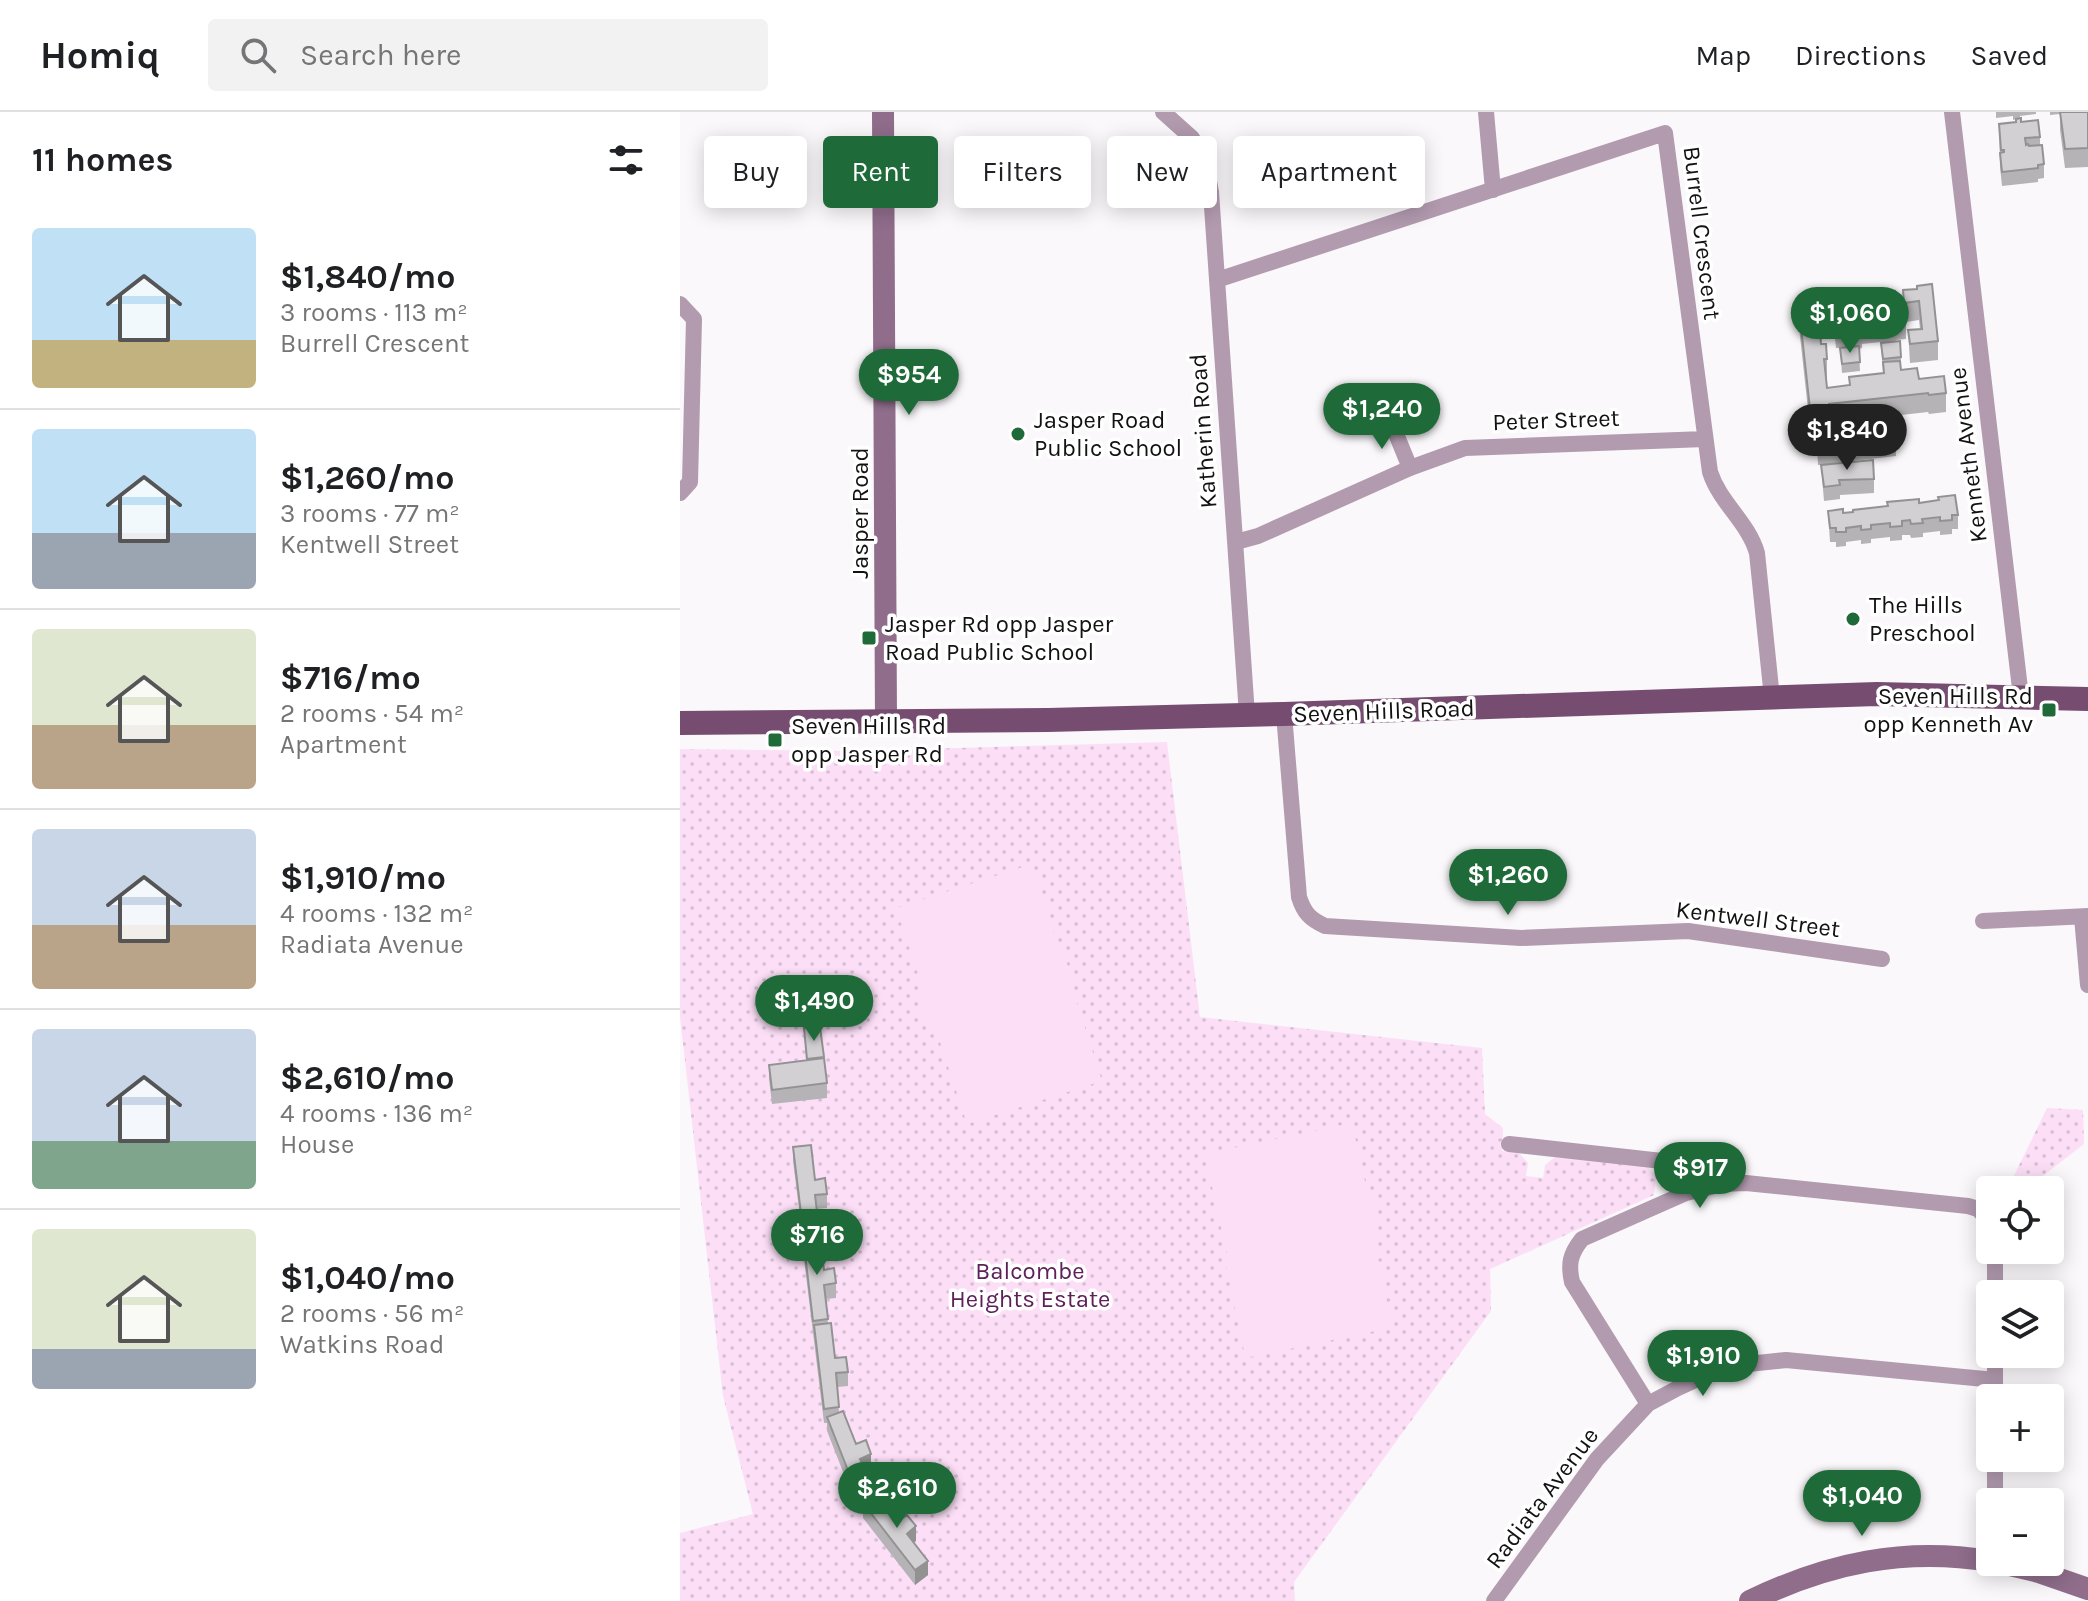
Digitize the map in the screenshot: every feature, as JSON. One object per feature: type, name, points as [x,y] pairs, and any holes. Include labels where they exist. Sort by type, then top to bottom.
[{"type":"main road","name":"Seven Hills Road","points":[[680,723],[1048,720],[1877,694],[2088,699]]},
{"type":"street","name":"Jasper Road","points":[[883,112],[886,722]]},
{"type":"street","name":"Katherin Road","points":[[1163,112],[1192,138],[1205,160],[1211,192],[1247,715]]},
{"type":"street","points":[[1486,112],[1493,190]]},
{"type":"street","name":"Kenneth Avenue","points":[[1952,112],[2021,697]]},
{"type":"street","name":"Burrell Crescent","points":[[1217,280],[1665,133],[1710,472],[1715,487],[1748,533],[1757,553],[1772,698]]},
{"type":"street","points":[[680,304],[694,319],[690,482],[680,493]]},
{"type":"street","points":[[1390,419],[1410,468]]},
{"type":"street","name":"Peter Street","points":[[1236,542],[1258,536],[1456,450],[1705,439]]},
{"type":"street","name":"Kentwell Street","points":[[1284,714],[1299,897],[1303,911],[1313,921],[1325,926],[1521,938],[1688,931],[1882,959]]},
{"type":"street","points":[[1983,921],[2085,916],[2088,985]]},
{"type":"street","points":[[1509,1144],[1662,1161],[1673,1168],[1686,1193]]},
{"type":"street","points":[[1648,1404],[1572,1282],[1569,1268],[1571,1252],[1582,1239],[1686,1193],[1722,1184],[1746,1183],[1976,1208]]},
{"type":"street","name":"Radiata Avenue","points":[[1494,1601],[1597,1459],[1648,1404],[1713,1372],[1786,1360],[1995,1380]]},
{"type":"street","points":[[1995,1368],[1995,1384]]},
{"type":"street","points":[[1750,1601],[1788,1583],[1867,1561],[1934,1555],[1976,1560]]},
{"type":"street","points":[[2051,1576],[2088,1589]]},
{"type":"green space","name":"Balcombe Heights Estate","points":[[1167,742],[1200,1017],[1482,1048],[1485,1114],[1503,1128],[1502,1151],[1519,1153],[1528,1163],[1526,1176],[1543,1178],[1545,1165],[1555,1157],[1647,1166],[1656,1176],[1654,1195],[1490,1269],[1491,1311],[1294,1582],[1295,1601],[680,1601],[680,1533],[753,1514],[723,1396],[680,1017],[680,749],[854,751]]},
{"type":"green space","points":[[1032,864],[1058,945],[1070,970],[1072,987],[1102,1081],[967,1124],[940,1042],[923,1017],[919,977],[896,908]]},
{"type":"green space","points":[[2047,1108],[2083,1110],[2084,1144],[2043,1176],[2014,1176]]},
{"type":"green space","points":[[1348,1124],[1350,1132],[1354,1132],[1366,1186],[1375,1206],[1375,1244],[1391,1319],[1390,1328],[1251,1357],[1249,1350],[1244,1351],[1226,1266],[1231,1264],[1207,1164],[1210,1163],[1208,1153]]},
{"type":"building","points":[[2060,112],[2088,112],[2088,148],[2065,149]]},
{"type":"building","points":[[2021,118],[2021,122],[2038,120],[2040,137],[2025,138],[2026,145],[2042,145],[2044,164],[2038,165],[2038,168],[2002,172],[2000,153],[2004,150],[2001,150],[1999,124],[2016,122]]},
{"type":"building","points":[[1932,284],[1938,341],[1910,344],[1908,330],[1922,329],[1919,301],[1904,303],[1903,290]]},
{"type":"building","points":[[1895,291],[1896,301],[1904,300],[1906,320],[1896,321],[1896,325],[1862,326],[1862,329],[1847,331],[1847,328],[1836,329],[1834,312],[1818,313],[1819,324],[1814,325],[1815,331],[1820,331],[1821,344],[1826,344],[1827,388],[1850,385],[1849,377],[1884,373],[1883,362],[1900,361],[1901,370],[1917,368],[1919,379],[1944,376],[1946,393],[1829,404],[1829,407],[1810,409],[1798,299],[1817,297],[1817,300],[1836,294],[1838,307],[1841,306],[1840,298],[1862,295],[1863,304],[1875,303],[1874,294]]},
{"type":"building","points":[[1900,341],[1901,357],[1883,359],[1881,343]]},
{"type":"building","points":[[1859,346],[1860,362],[1842,364],[1840,348]]},
{"type":"building","points":[[1893,421],[1896,442],[1818,451],[1816,430],[1839,428],[1840,432],[1848,431],[1847,427],[1868,424],[1868,429],[1873,428],[1872,424]]},
{"type":"building","points":[[1873,460],[1874,479],[1839,480],[1840,485],[1824,487],[1821,465]]},
{"type":"building","points":[[1955,495],[1958,515],[1952,515],[1952,520],[1940,521],[1940,517],[1911,524],[1910,520],[1902,521],[1902,526],[1890,527],[1890,523],[1871,525],[1871,529],[1861,530],[1861,526],[1846,528],[1846,532],[1836,532],[1836,528],[1830,528],[1828,511],[1843,509],[1843,513],[1853,512],[1888,506],[1887,502],[1919,499],[1919,503]]},
{"type":"building","points":[[820,1027],[824,1057],[807,1059],[804,1028]]},
{"type":"building","points":[[824,1058],[827,1083],[772,1090],[769,1065]]},
{"type":"building","points":[[811,1145],[815,1180],[825,1178],[827,1194],[815,1195],[819,1229],[803,1230],[793,1147]]},
{"type":"building","points":[[820,1235],[824,1270],[834,1268],[836,1283],[824,1285],[828,1319],[813,1321],[803,1237]]},
{"type":"building","points":[[831,1323],[835,1358],[846,1357],[848,1372],[836,1373],[839,1407],[824,1409],[814,1325]]},
{"type":"building","points":[[843,1411],[856,1444],[866,1440],[871,1454],[860,1459],[872,1490],[858,1496],[827,1417]]},
{"type":"building","points":[[877,1493],[898,1521],[907,1515],[916,1526],[907,1534],[928,1561],[915,1570],[863,1503]]},
{"type":"place","name":"Jasper Road Public School","points":[[1018,434]]},
{"type":"place","name":"The Hills Preschool","points":[[1853,619]]},
{"type":"place","name":"Jasper Rd opp Jasper Road Public School","points":[[869,638]]},
{"type":"place","name":"Seven Hills Rd opp Kenneth Av","points":[[2049,710]]},
{"type":"place","name":"Seven Hills Rd opp Jasper Rd","points":[[775,740]]}]
